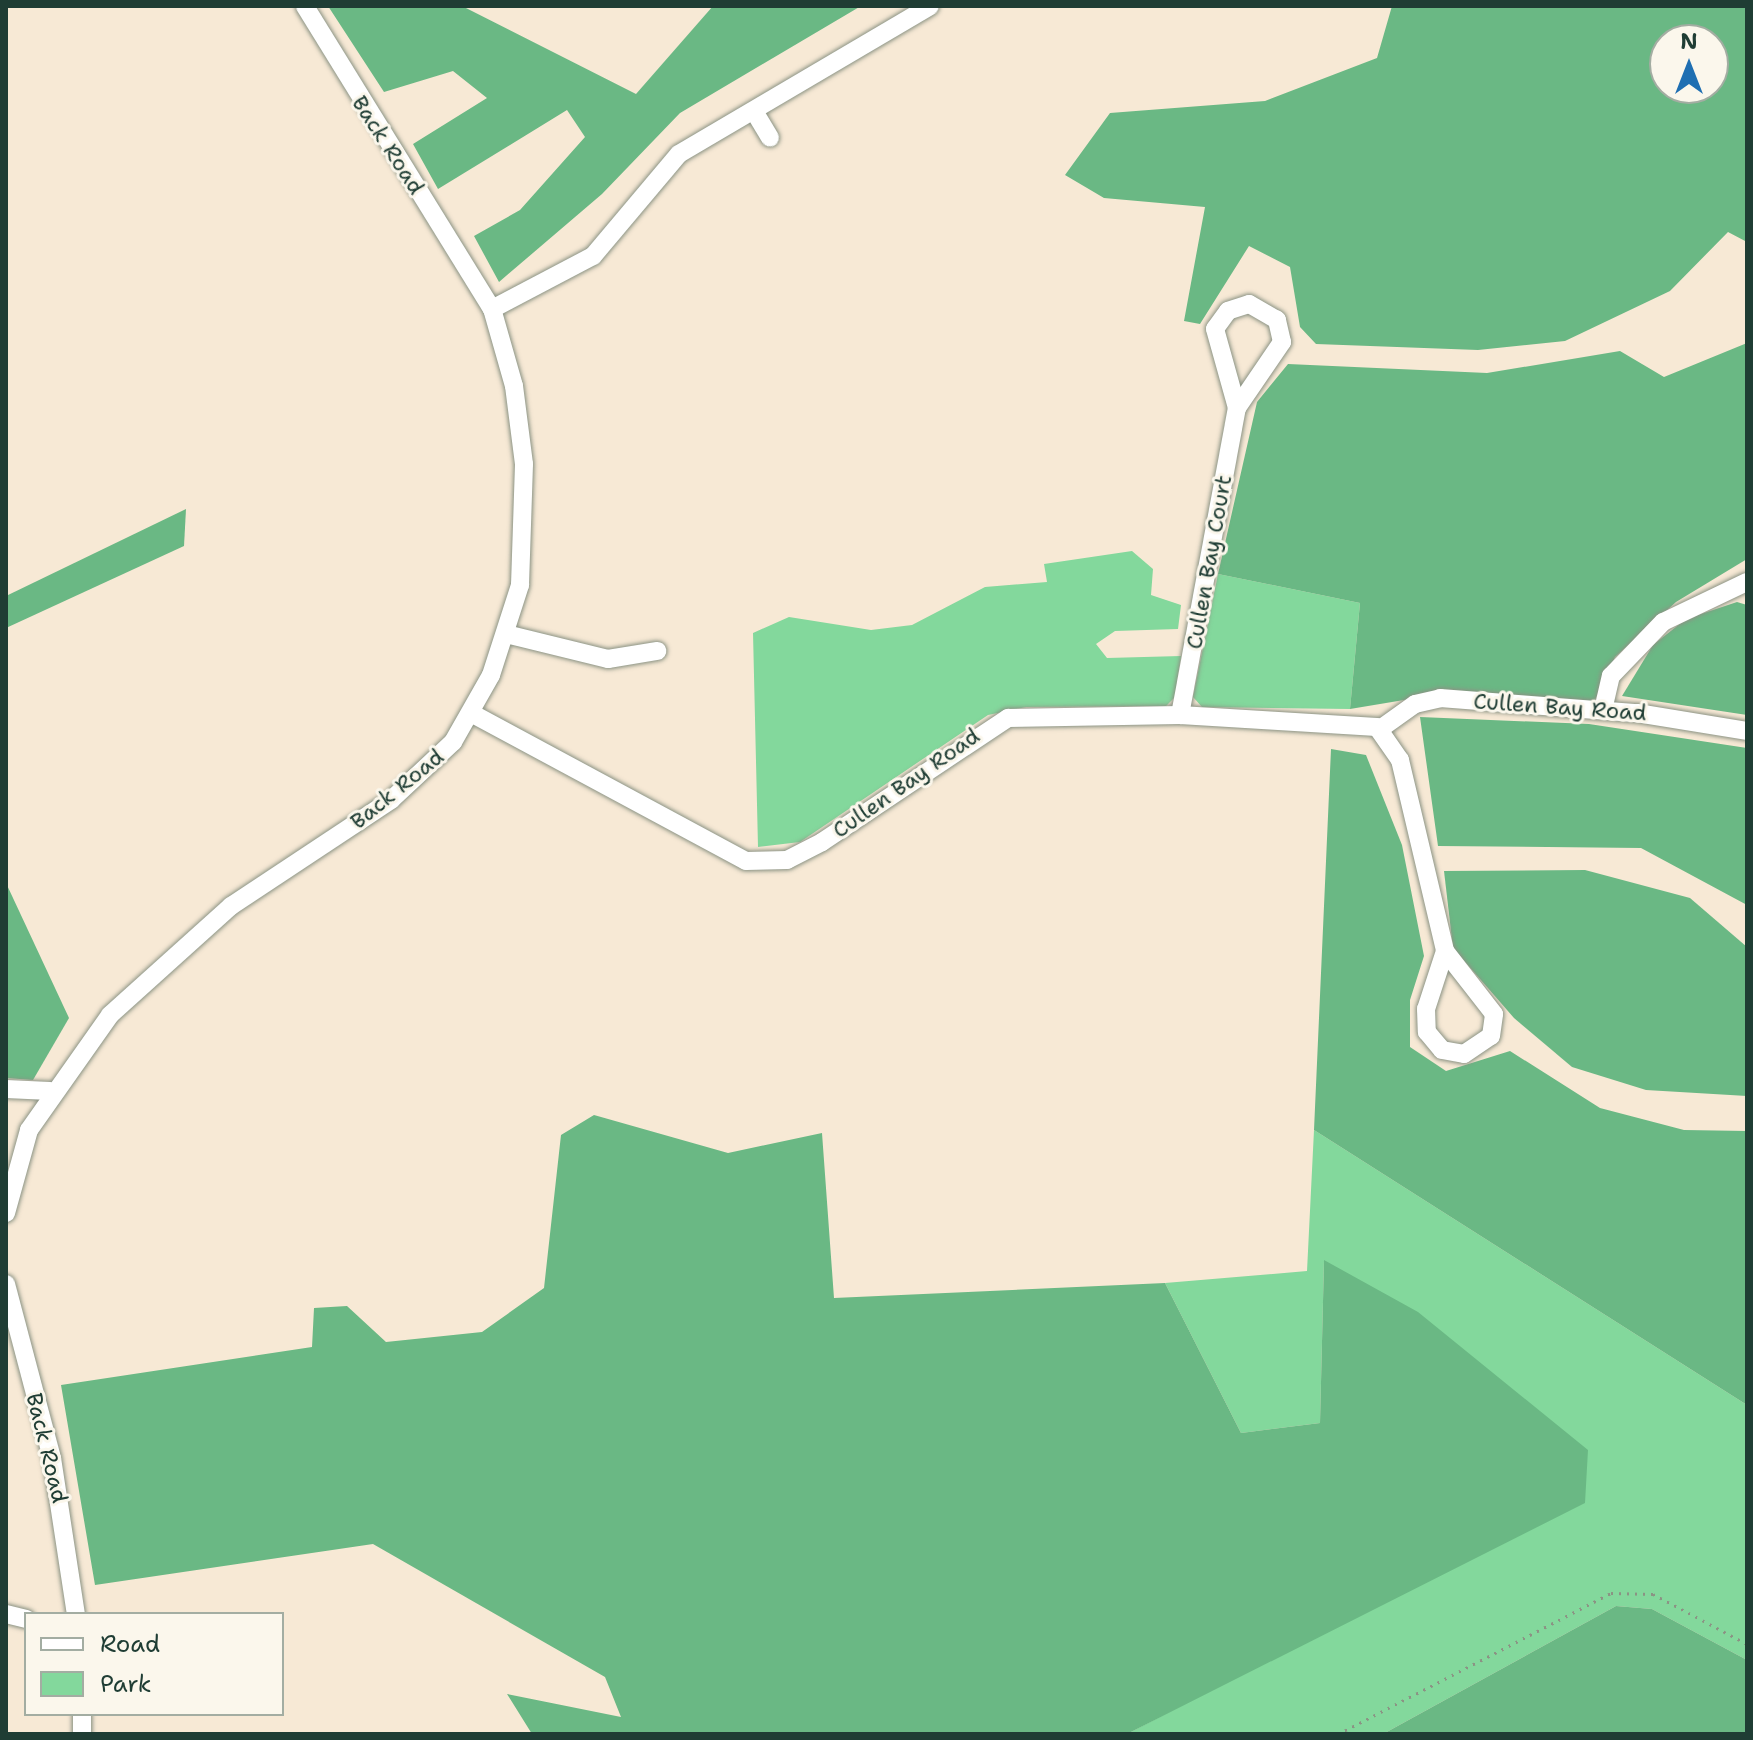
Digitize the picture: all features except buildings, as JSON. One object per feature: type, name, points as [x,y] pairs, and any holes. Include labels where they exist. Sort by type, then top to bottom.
[{"type":"street","name":"Back Road","points":[[6,1213],[14,1166],[50,1091],[154,971],[231,906],[391,800],[453,742],[471,713],[506,634],[520,585],[524,464],[514,386],[492,309],[305,6]]},
{"type":"street","points":[[492,309],[593,256],[662,168],[930,6]]},
{"type":"street","points":[[754,111],[770,138]]},
{"type":"street","name":"Cullen Bay Court","points":[[1180,715],[1237,408],[1282,342],[1277,320],[1249,304],[1228,311],[1215,329],[1237,408]]},
{"type":"street","points":[[1603,710],[1611,676],[1663,622],[1747,582]]},
{"type":"street","points":[[506,634],[608,659],[657,651]]},
{"type":"street","name":"Cullen Bay Road","points":[[471,713],[746,861],[787,860],[822,842],[1008,718],[1180,715],[1380,729],[1415,704],[1440,698],[1603,710],[1747,731]]},
{"type":"street","points":[[1380,729],[1400,760],[1445,951],[1494,1014],[1491,1036],[1464,1054],[1433,1042],[1424,1021],[1445,951]]},
{"type":"street","points":[[6,1089],[50,1091]]},
{"type":"street","name":"Back Road","points":[[6,1284],[55,1470],[76,1612]]},
{"type":"path","points":[[1338,1734],[1611,1593],[1653,1594],[1747,1644]]},
{"type":"green space","points":[[328,6],[462,6],[636,94],[713,6],[861,6],[680,113],[602,194],[499,282],[474,236],[520,210],[585,137],[567,110],[438,189],[413,144],[487,98],[453,71],[384,92]]},
{"type":"green space","points":[[1392,6],[1747,6],[1747,242],[1728,232],[1670,291],[1565,341],[1478,350],[1316,344],[1300,327],[1290,267],[1249,246],[1200,324],[1184,321],[1205,207],[1104,198],[1065,175],[1110,113],[1265,101],[1377,58]]},
{"type":"green space","points":[[1747,343],[1747,559],[1676,602],[1615,657],[1594,702],[1452,692],[1350,709],[1360,603],[1218,574],[1257,402],[1288,364],[1487,373],[1620,351],[1664,377]]},
{"type":"green space","points":[[186,509],[184,546],[6,628],[6,596]]},
{"type":"green space","points":[[1132,551],[1153,569],[1151,595],[1181,605],[1178,629],[1115,631],[1096,644],[1107,658],[1181,656],[1175,697],[1166,706],[1026,707],[988,715],[800,842],[758,847],[753,633],[789,617],[871,630],[912,625],[985,587],[1047,582],[1044,564]]},
{"type":"green space","points":[[1218,574],[1360,603],[1350,709],[1202,707],[1193,697]]},
{"type":"green space","points":[[1737,602],[1747,605],[1747,715],[1622,696],[1653,645],[1686,619]]},
{"type":"green space","points":[[1420,717],[1589,724],[1747,748],[1747,905],[1641,848],[1438,846]]},
{"type":"green space","points":[[1331,749],[1366,755],[1402,845],[1424,956],[1410,1000],[1410,1047],[1446,1071],[1510,1051],[1600,1108],[1684,1130],[1747,1131],[1747,1405],[1314,1130]]},
{"type":"green space","points":[[1585,870],[1690,898],[1747,947],[1747,1096],[1646,1090],[1572,1067],[1514,1018],[1453,948],[1444,871]]},
{"type":"green space","points":[[6,883],[69,1018],[33,1080],[6,1078]]},
{"type":"green space","points":[[594,1115],[728,1153],[822,1133],[834,1298],[1165,1283],[1241,1433],[1320,1423],[1324,1260],[1418,1312],[1588,1450],[1585,1503],[1127,1734],[532,1734],[507,1694],[621,1717],[605,1677],[373,1544],[95,1585],[61,1385],[312,1347],[314,1308],[347,1306],[386,1342],[482,1332],[544,1288],[561,1135]]},
{"type":"green space","points":[[1314,1130],[1747,1405],[1747,1660],[1652,1609],[1616,1606],[1383,1734],[1127,1734],[1328,1629],[1324,1261],[1320,1423],[1241,1433],[1165,1283],[1307,1271]]},
{"type":"green space","points":[[1616,1606],[1652,1609],[1747,1660],[1747,1734],[1383,1734]]}]
